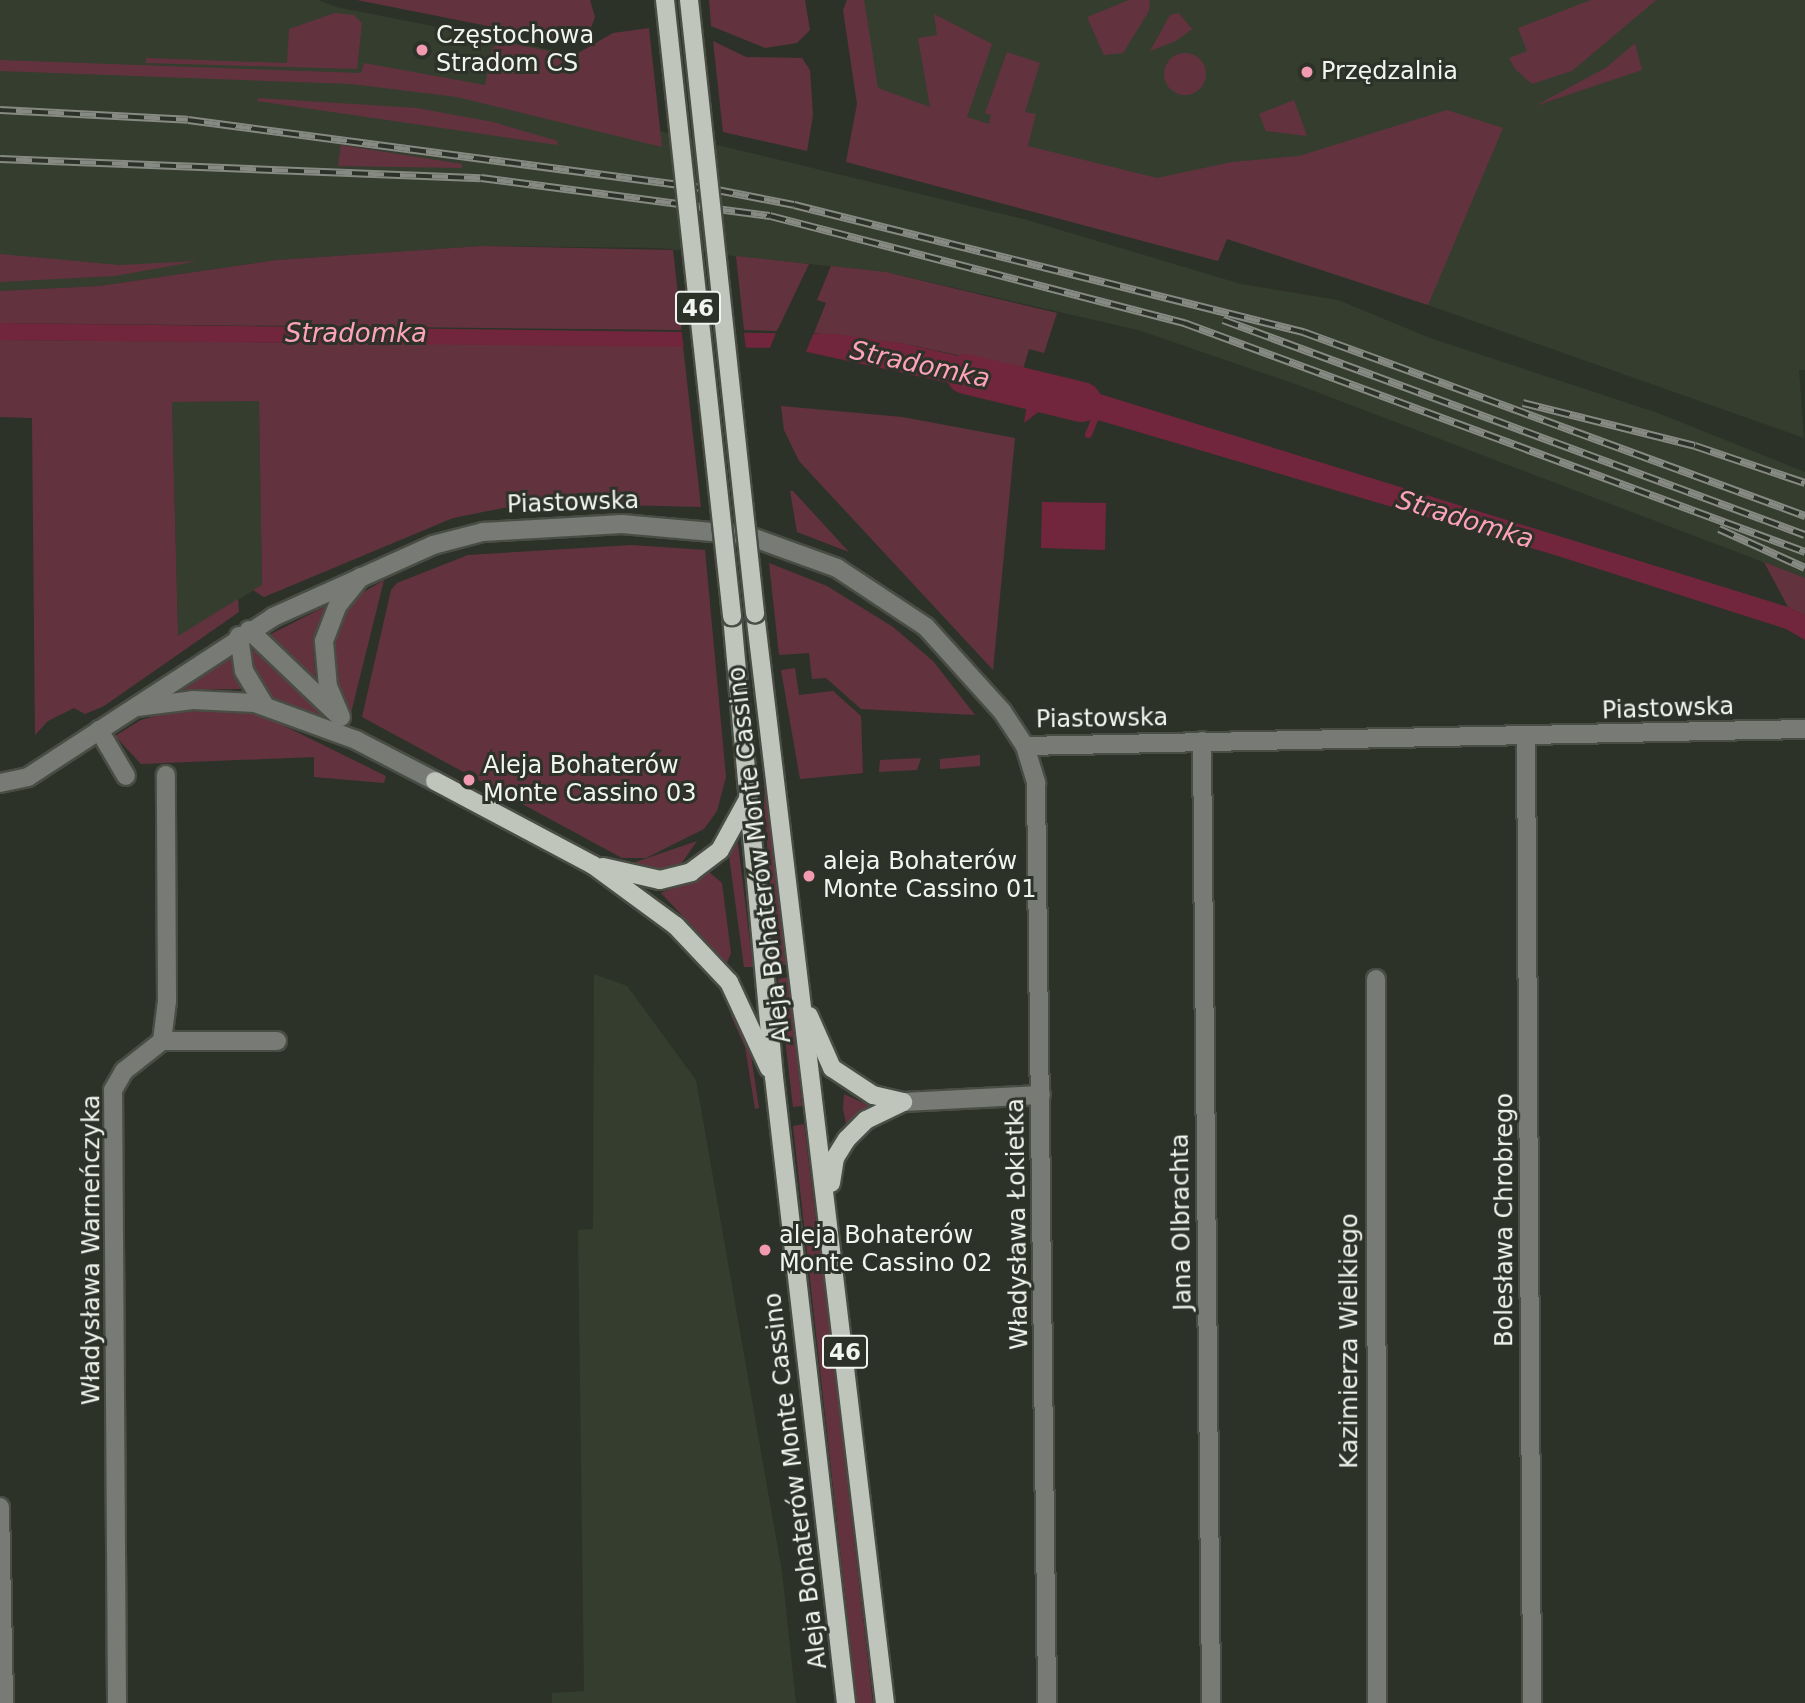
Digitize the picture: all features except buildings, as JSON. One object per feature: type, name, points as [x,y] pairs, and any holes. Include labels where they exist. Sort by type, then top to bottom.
[{"type":"main road","name":"Aleja Bohaterów Monte Cassino","points":[[665,0],[732,616],[774,1077],[846,1703]]},
{"type":"main road","name":"Aleja Bohaterów Monte Cassino","points":[[689,0],[755,613],[828,1204],[885,1703]]},
{"type":"main road","points":[[435,781],[593,864],[676,926],[729,982],[774,1077]]},
{"type":"main road","points":[[593,864],[660,880],[691,872],[720,850],[749,798]]},
{"type":"main road","points":[[802,1001],[832,1068],[873,1095],[903,1102]]},
{"type":"main road","points":[[828,1204],[835,1158],[847,1139],[866,1120],[903,1102]]},
{"type":"street","name":"Piastowska","points":[[0,783],[28,778],[244,633],[365,573],[455,537],[526,527],[652,524],[746,535],[808,555],[893,601],[946,645],[1003,711],[1025,746],[1805,729]]},
{"type":"street","points":[[356,740],[341,717],[328,687],[324,641],[338,605],[365,573]]},
{"type":"street","points":[[244,633],[244,671],[265,706]]},
{"type":"street","points":[[244,633],[341,717]]},
{"type":"street","points":[[133,708],[225,699],[265,706],[356,740],[435,781]]},
{"type":"street","points":[[99,730],[126,776]]},
{"type":"street","name":"Bolesława Chrobrego","points":[[1526,737],[1532,1703]]},
{"type":"street","name":"Jana Olbrachta","points":[[1202,741],[1211,1703]]},
{"type":"street","name":"Władysława Łokietka","points":[[1025,746],[1032,764],[1037,803],[1047,1703]]},
{"type":"street","points":[[166,775],[167,1001],[162,1041],[277,1041]]},
{"type":"street","name":"Kazimierza Wielkiego","points":[[1376,979],[1377,1703]]},
{"type":"street","name":"Władysława Warneńczyka","points":[[117,1703],[113,1090],[124,1071],[162,1041]]},
{"type":"street","points":[[903,1102],[1041,1095]]},
{"type":"street","points":[[0,1507],[4,1703]]},
{"type":"shaded area","points":[[0,0],[318,0],[336,7],[653,70],[660,131],[1027,220],[1241,284],[1338,300],[1430,338],[1658,413],[1805,472],[1805,578],[1301,386],[1138,330],[886,272],[658,248],[482,246],[277,260],[99,286],[0,291]]},
{"type":"shaded area","points":[[357,0],[590,0],[595,17],[589,33],[573,43]]},
{"type":"shaded area","points":[[709,0],[805,0],[810,30],[797,43],[765,48],[711,26]]},
{"type":"shaded area","points":[[847,0],[864,0],[878,88],[930,107],[918,38],[937,35],[934,14],[992,44],[967,117],[989,124],[991,115],[985,113],[1007,52],[1040,63],[1025,112],[1036,114],[1028,146],[1157,178],[1232,162],[1299,156],[1447,110],[1503,128],[1428,305],[1227,239],[1218,261],[846,162],[857,104],[843,10]]},
{"type":"shaded area","points":[[849,0],[1805,0],[1805,370],[1799,370],[1804,438],[1428,305],[1102,198],[866,111]]},
{"type":"shaded area","points":[[1129,0],[1150,0],[1149,11],[1123,53],[1104,55],[1087,17]]},
{"type":"shaded area","points":[[1591,0],[1656,0],[1572,71],[1532,84],[1515,69],[1509,58],[1527,51],[1518,28]]},
{"type":"shaded area","points":[[335,13],[354,15],[362,23],[357,69],[146,63],[146,58],[287,63],[289,29]]},
{"type":"shaded area","points":[[1179,13],[1192,29],[1176,41],[1150,51],[1170,15]]},
{"type":"shaded area","points":[[649,28],[662,147],[457,97],[351,84],[0,71],[0,60],[361,73],[364,63],[485,85],[492,49],[500,41],[573,56],[613,33]]},
{"type":"shaded area","points":[[713,41],[746,57],[802,58],[810,70],[813,115],[807,151],[723,132]]},
{"type":"shaded area","points":[[1635,43],[1642,70],[1535,106],[1607,67]]},
{"type":"shaded area","points":[[1185,53],[1200,59],[1206,74],[1200,89],[1185,95],[1170,89],[1164,74],[1170,59]]},
{"type":"shaded area","points":[[258,98],[417,108],[493,122],[558,141],[557,145],[257,101]]},
{"type":"shaded area","points":[[1294,100],[1307,136],[1266,131],[1259,114]]},
{"type":"shaded area","points":[[341,145],[462,164],[462,168],[338,166]]},
{"type":"shaded area","points":[[482,246],[673,250],[682,330],[0,323],[0,291],[99,286],[277,260]]},
{"type":"shaded area","points":[[0,254],[119,265],[198,261],[115,276],[0,282]]},
{"type":"shaded area","points":[[736,256],[809,264],[777,331],[744,330]]},
{"type":"shaded area","points":[[831,266],[886,272],[1057,313],[1044,353],[1029,349],[1023,369],[906,344],[814,333],[826,303],[817,300]]},
{"type":"shaded area","points":[[0,340],[683,346],[701,507],[583,504],[503,508],[453,518],[264,597],[253,590],[262,585],[259,401],[172,402],[178,636],[238,599],[239,612],[104,706],[85,714],[74,708],[48,721],[35,735],[32,418],[0,417]]},
{"type":"shaded area","points":[[259,400],[262,585],[178,637],[172,402]]},
{"type":"shaded area","points":[[781,406],[902,417],[1015,438],[993,670],[799,461],[784,430]]},
{"type":"shaded area","points":[[790,491],[793,491],[849,552],[797,532]]},
{"type":"shaded area","points":[[632,545],[705,550],[726,777],[717,811],[704,829],[646,858],[622,858],[362,717],[391,590],[397,583],[468,555]]},
{"type":"shaded area","points":[[1764,562],[1805,578],[1805,615],[1788,607]]},
{"type":"shaded area","points":[[769,563],[827,586],[893,627],[933,661],[975,715],[861,709],[826,678],[812,679],[809,653],[779,655]]},
{"type":"shaded area","points":[[384,580],[351,713],[337,693],[329,648],[341,615],[357,596]]},
{"type":"shaded area","points":[[328,605],[313,645],[316,684],[267,636]]},
{"type":"shaded area","points":[[258,650],[278,666],[333,725],[269,696],[253,674],[249,651]]},
{"type":"shaded area","points":[[231,657],[241,689],[183,690],[209,672]]},
{"type":"shaded area","points":[[795,668],[799,695],[833,691],[861,716],[863,773],[800,779],[781,670]]},
{"type":"shaded area","points":[[248,708],[386,776],[384,783],[314,777],[314,757],[141,764],[115,736],[141,720],[180,709]]},
{"type":"shaded area","points":[[980,755],[980,766],[940,769],[940,759]]},
{"type":"shaded area","points":[[921,758],[917,770],[879,772],[880,760]]},
{"type":"shaded area","points":[[765,766],[787,965],[777,965],[764,807]]},
{"type":"shaded area","points":[[697,841],[679,867],[656,871],[630,864]]},
{"type":"shaded area","points":[[738,842],[753,967],[744,967],[729,856]]},
{"type":"shaded area","points":[[709,872],[722,883],[731,953],[727,963],[661,893]]},
{"type":"shaded area","points":[[594,974],[627,986],[696,1080],[782,1572],[796,1703],[552,1703],[552,1693],[584,1691],[578,1230],[593,1229]]},
{"type":"shaded area","points":[[789,977],[802,1106],[793,1107],[778,979]]},
{"type":"shaded area","points":[[733,1010],[750,1049],[759,1108],[755,1109],[745,1047],[731,1016]]},
{"type":"shaded area","points":[[844,1094],[874,1108],[847,1128],[843,1109]]},
{"type":"shaded area","points":[[804,1124],[873,1703],[857,1703],[793,1126]]},
{"type":"water","points":[[0,323],[836,334],[906,344],[1024,371],[1017,398],[789,348],[0,340]]},
{"type":"water","points":[[1032,373],[1788,607],[1805,615],[1805,640],[1786,629],[1558,556],[1108,423],[1046,406],[1024,423]]},
{"type":"water","points":[[1042,502],[1106,503],[1105,550],[1041,548]]},
{"type":"pier","points":[[743,326],[746,349],[684,349],[681,327]]},
{"type":"pier","points":[[778,328],[815,330],[805,354],[769,350]]},
{"type":"waterway","name":"Stradomka","points":[[966,374],[1082,402]]},
{"type":"waterway","points":[[1088,434],[1097,412]]},
{"type":"railway","points":[[0,110],[188,120],[717,190],[794,205],[1303,332],[1805,516]]},
{"type":"railway","points":[[0,159],[481,178],[770,216],[1184,323],[1805,552]]},
{"type":"railway","points":[[1223,320],[1805,535]]},
{"type":"railway","points":[[1523,403],[1695,446],[1805,483]]},
{"type":"railway","points":[[1719,529],[1805,568]]},
{"type":"place","name":"Częstochowa Stradom CS","points":[[422,50]]},
{"type":"place","name":"Przędzalnia","points":[[1307,72]]},
{"type":"place","name":"Aleja Bohaterów Monte Cassino 03","points":[[469,780]]},
{"type":"place","name":"aleja Bohaterów Monte Cassino 01","points":[[809,876]]},
{"type":"place","name":"aleja Bohaterów Monte Cassino 02","points":[[765,1250]]}]
